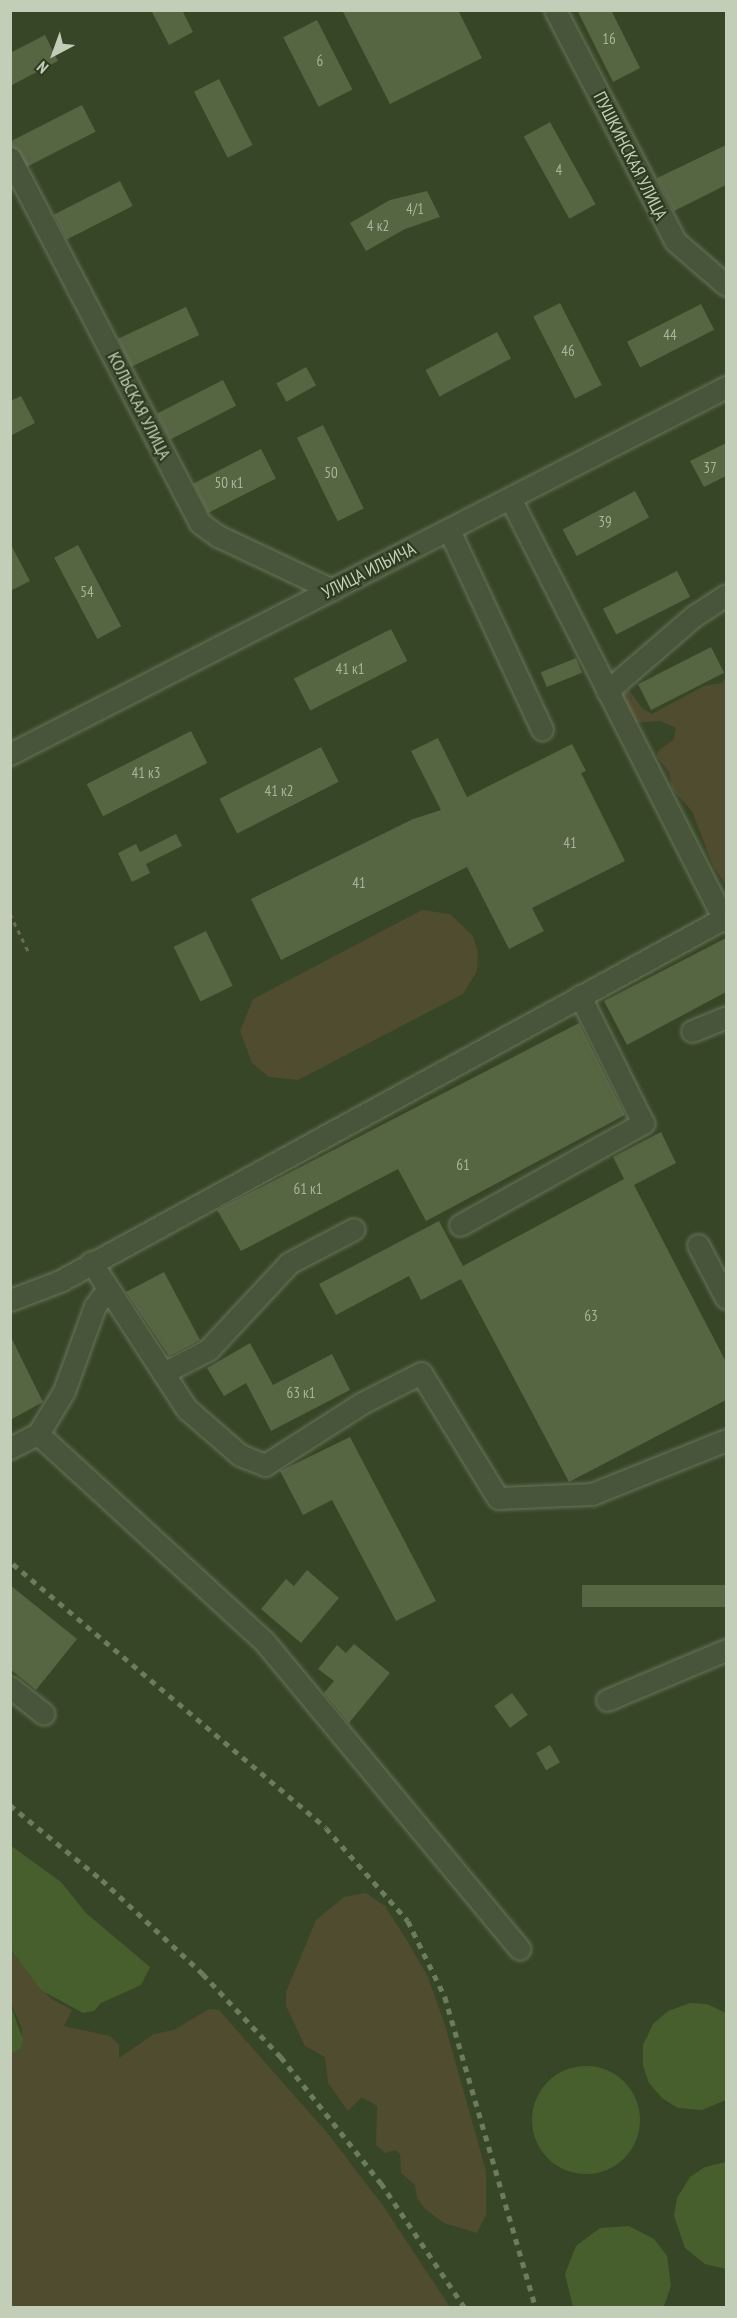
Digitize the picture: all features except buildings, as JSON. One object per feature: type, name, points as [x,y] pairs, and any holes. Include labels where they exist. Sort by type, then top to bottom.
[{"type":"street","name":"ПУШКИНСКАЯ УЛИЦА","points":[[555,10],[675,241],[726,283]]},
{"type":"street","name":"КОЛЬСКАЯ УЛИЦА","points":[[10,158],[200,523],[218,536],[332,590]]},
{"type":"street","name":"УЛИЦА ИЛЬИЧА","points":[[10,754],[726,387]]},
{"type":"street","points":[[10,1300],[60,1281],[725,918],[510,498]]},
{"type":"street","points":[[449,530],[542,729]]},
{"type":"street","points":[[608,691],[694,616],[726,595]]},
{"type":"street","points":[[460,1225],[643,1123],[580,996]]},
{"type":"street","points":[[692,1030],[726,1017]]},
{"type":"street","points":[[163,1373],[208,1350],[289,1263],[354,1229]]},
{"type":"street","points":[[698,1245],[726,1298]]},
{"type":"street","points":[[91,1263],[186,1409],[240,1455],[265,1466],[362,1403],[421,1373],[498,1498],[592,1494],[726,1440]]},
{"type":"street","points":[[10,1448],[38,1434],[64,1391],[95,1306],[108,1289]]},
{"type":"street","points":[[38,1434],[264,1641],[520,1949]]},
{"type":"street","points":[[607,1700],[726,1650]]},
{"type":"street","points":[[10,1687],[44,1714]]},
{"type":"path","points":[[10,914],[29,953]]},
{"type":"shaded area","points":[[726,677],[726,885],[713,866],[692,811],[672,789],[669,772],[658,758],[657,752],[674,739],[676,728],[660,721],[634,723],[620,695],[629,690],[643,709],[652,714],[704,686],[722,683]]},
{"type":"shaded area","points":[[422,910],[450,914],[473,936],[478,953],[477,971],[463,994],[298,1080],[269,1077],[252,1063],[240,1031],[253,999]]},
{"type":"shaded area","points":[[10,1845],[61,1882],[86,1913],[150,1967],[141,1985],[101,2003],[94,2011],[83,2013],[41,1990],[11,1950]]},
{"type":"shaded area","points":[[366,1893],[385,1906],[408,1942],[428,1977],[445,2025],[486,2171],[486,2215],[477,2233],[444,2223],[425,2209],[417,2198],[415,2185],[401,2173],[400,2154],[396,2150],[385,2153],[376,2145],[377,2106],[362,2097],[348,2111],[328,2083],[325,2057],[305,2046],[286,2006],[286,1992],[316,1920],[344,1897]]},
{"type":"shaded area","points":[[10,1950],[50,1998],[72,2010],[64,2026],[110,2036],[119,2045],[119,2058],[154,2034],[174,2030],[209,2009],[219,2010],[329,2135],[384,2207],[450,2307],[11,2307],[10,2054],[20,2049],[22,2029],[11,2003]]},
{"type":"shaded area","points":[[10,2003],[23,2040],[20,2049],[11,2054]]},
{"type":"shaded area","points":[[690,2003],[707,2004],[726,2013],[726,2100],[702,2110],[678,2108],[662,2098],[649,2083],[643,2066],[643,2045],[653,2024],[668,2011]]},
{"type":"shaded area","points":[[586,2066],[607,2070],[624,2082],[636,2099],[640,2120],[636,2141],[624,2158],[607,2170],[586,2174],[565,2170],[548,2158],[536,2141],[532,2120],[536,2099],[548,2082],[565,2070]]},
{"type":"shaded area","points":[[726,2162],[726,2269],[705,2264],[685,2248],[674,2216],[677,2198],[690,2177],[705,2167]]},
{"type":"shaded area","points":[[629,2226],[654,2239],[667,2256],[671,2286],[664,2306],[573,2307],[565,2274],[576,2246],[600,2228]]},
{"type":"railway","points":[[13,1564],[326,1828],[408,1921],[445,1997],[536,2308]]},
{"type":"railway","points":[[10,1805],[102,1880],[203,1974],[281,2057],[381,2183],[465,2308]]}]
